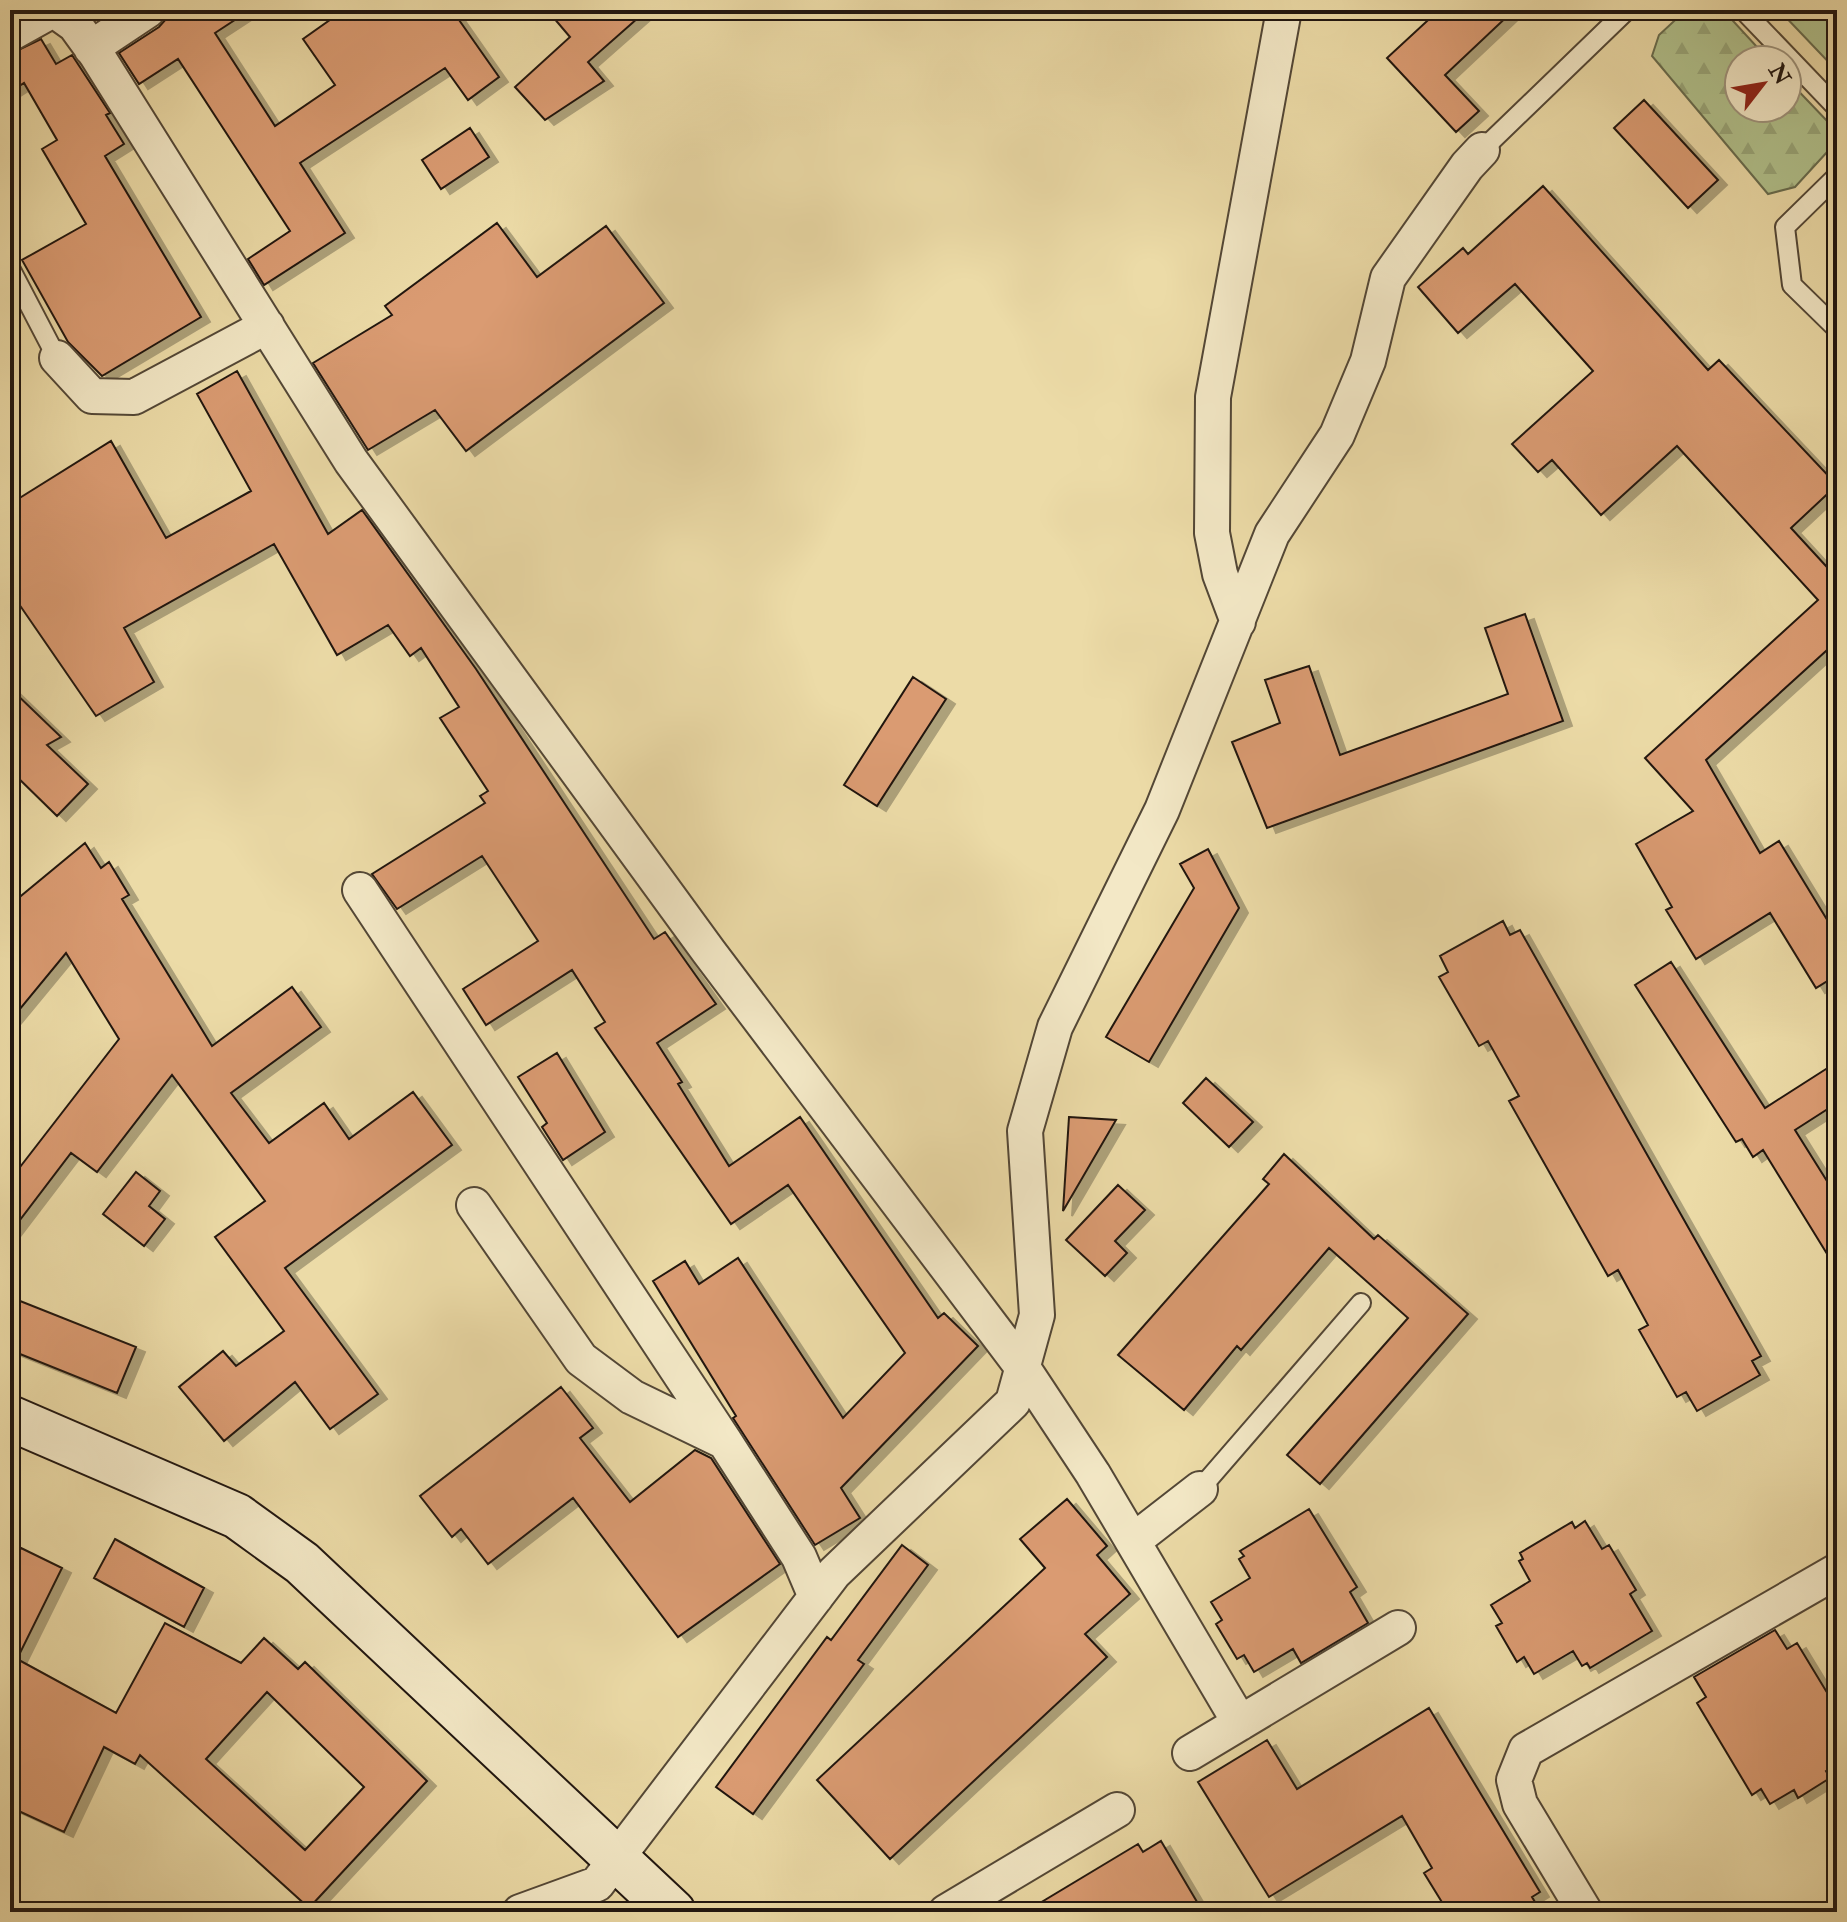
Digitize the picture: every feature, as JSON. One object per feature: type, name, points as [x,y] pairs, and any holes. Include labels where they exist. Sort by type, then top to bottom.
[{"type":"main road","points":[[10,1418],[237,1516],[302,1563],[673,1912]]},
{"type":"street","points":[[10,34],[53,10],[75,25],[369,486],[709,952],[1023,1368],[1133,1541],[1240,1723]]},
{"type":"street","points":[[91,48],[148,10]]},
{"type":"street","points":[[1238,622],[1220,574],[1212,533],[1213,397],[1284,10]]},
{"type":"street","points":[[520,1912],[597,1884],[834,1573],[1013,1402],[1037,1315],[1025,1131],[1055,1027],[1162,810],[1272,534],[1337,435],[1368,361],[1388,278],[1467,166],[1482,150]]},
{"type":"street","points":[[57,358],[92,396],[134,397],[267,326]]},
{"type":"street","points":[[360,890],[725,1442],[799,1557],[816,1597]]},
{"type":"street","points":[[474,1205],[581,1359],[632,1397],[725,1442]]},
{"type":"street","points":[[1133,1541],[1200,1489]]},
{"type":"street","points":[[1585,1912],[1520,1804],[1514,1780],[1526,1750],[1837,1571]]},
{"type":"street","points":[[1190,1753],[1398,1628]]},
{"type":"street","points":[[946,1912],[1117,1810]]},
{"type":"lane","points":[[1482,150],[1627,10]]},
{"type":"lane","points":[[1743,10],[1837,108]]},
{"type":"lane","points":[[1837,176],[1785,227],[1792,285],[1837,329]]},
{"type":"lane","points":[[10,268],[57,358]]},
{"type":"lane","points":[[1200,1489],[1361,1303]]},
{"type":"green space","points":[[1686,10],[1723,10],[1754,44],[1723,44],[1723,124],[1803,124],[1803,96],[1829,123],[1828,151],[1795,187],[1768,194],[1652,56],[1659,35]]},
{"type":"green space","points":[[1779,10],[1837,10],[1837,71]]},
{"type":"building","points":[[174,10],[250,10],[215,33],[275,126],[335,85],[303,39],[344,10],[452,10],[499,77],[468,100],[445,68],[300,163],[345,233],[264,285],[248,259],[290,231],[178,59],[139,84],[119,53],[159,27]]},
{"type":"building","points":[[547,10],[647,10],[588,62],[604,81],[545,120],[515,87],[570,37]]},
{"type":"building","points":[[1439,10],[1514,10],[1445,75],[1479,111],[1456,132],[1387,58]]},
{"type":"building","points":[[41,39],[56,64],[72,55],[110,113],[106,115],[124,144],[105,156],[201,317],[102,376],[68,342],[22,260],[86,224],[42,149],[57,140],[24,83],[10,92],[10,54]]},
{"type":"building","points":[[1644,100],[1718,180],[1688,208],[1614,128]]},
{"type":"building","points":[[470,128],[489,157],[441,189],[422,160]]},
{"type":"building","points":[[1543,186],[1708,370],[1719,360],[1837,485],[1791,528],[1837,578],[1837,641],[1706,760],[1760,853],[1779,841],[1837,936],[1837,975],[1816,988],[1770,913],[1696,959],[1666,910],[1672,907],[1636,844],[1693,811],[1645,758],[1818,600],[1677,446],[1601,515],[1552,460],[1538,472],[1512,444],[1593,371],[1515,284],[1458,333],[1418,287],[1463,248],[1468,254]]},
{"type":"building","points":[[497,223],[537,277],[606,226],[664,303],[466,451],[435,410],[368,450],[313,363],[392,315],[385,306]]},
{"type":"building","points":[[237,371],[328,534],[362,510],[476,669],[654,939],[665,932],[716,1004],[657,1043],[682,1082],[678,1084],[729,1166],[800,1117],[938,1318],[944,1313],[978,1346],[841,1488],[860,1518],[815,1545],[733,1418],[736,1416],[653,1281],[685,1261],[699,1284],[738,1258],[843,1418],[905,1353],[788,1185],[731,1224],[595,1028],[605,1022],[572,970],[486,1025],[463,989],[538,941],[482,856],[397,909],[372,874],[485,803],[480,796],[488,791],[440,718],[459,707],[421,648],[410,656],[388,625],[337,655],[274,544],[124,628],[154,682],[96,716],[10,591],[10,504],[111,441],[166,538],[251,491],[197,394]]},
{"type":"building","points":[[1525,614],[1563,721],[1267,828],[1232,742],[1280,723],[1265,680],[1309,666],[1340,755],[1508,694],[1485,628]]},
{"type":"building","points":[[913,677],[946,699],[877,806],[844,785]]},
{"type":"building","points":[[10,688],[61,737],[47,745],[88,784],[57,816],[10,770]]},
{"type":"building","points":[[85,843],[101,868],[109,862],[129,895],[122,899],[212,1046],[292,987],[321,1027],[231,1093],[269,1143],[324,1103],[349,1139],[413,1092],[452,1145],[285,1268],[378,1394],[330,1429],[295,1382],[224,1441],[179,1387],[223,1351],[236,1366],[284,1331],[215,1237],[265,1201],[172,1075],[97,1172],[71,1153],[10,1233],[10,1180],[119,1039],[66,953],[10,1021],[10,905]]},
{"type":"building","points":[[1208,849],[1239,908],[1149,1062],[1106,1037],[1194,888],[1180,864]]},
{"type":"building","points":[[1503,921],[1510,935],[1520,930],[1761,1356],[1752,1361],[1760,1375],[1697,1411],[1686,1392],[1677,1397],[1639,1330],[1648,1325],[1618,1270],[1608,1276],[1509,1101],[1519,1096],[1488,1041],[1479,1046],[1439,977],[1448,972],[1440,956]]},
{"type":"building","points":[[1671,962],[1765,1108],[1837,1062],[1837,1103],[1795,1130],[1837,1197],[1837,1270],[1763,1150],[1753,1157],[1742,1139],[1736,1142],[1635,985]]},
{"type":"building","points":[[557,1053],[605,1132],[563,1160],[542,1127],[547,1123],[518,1077]]},
{"type":"building","points":[[1206,1078],[1253,1122],[1229,1147],[1183,1103]]},
{"type":"building","points":[[1069,1117],[1116,1120],[1063,1211]]},
{"type":"building","points":[[1284,1154],[1374,1239],[1378,1235],[1468,1314],[1320,1484],[1287,1455],[1408,1318],[1329,1248],[1241,1350],[1237,1346],[1184,1410],[1118,1355],[1269,1184],[1263,1179]]},
{"type":"building","points":[[136,1172],[160,1191],[149,1206],[165,1219],[144,1246],[103,1214]]},
{"type":"building","points":[[1118,1185],[1145,1210],[1115,1241],[1127,1253],[1105,1276],[1066,1240]]},
{"type":"building","points":[[10,1297],[136,1347],[117,1393],[10,1350]]},
{"type":"building","points":[[561,1387],[593,1428],[580,1438],[630,1502],[695,1450],[711,1458],[780,1564],[678,1637],[573,1498],[488,1564],[461,1529],[452,1537],[420,1496]]},
{"type":"building","points":[[1067,1499],[1107,1546],[1097,1555],[1130,1594],[1085,1634],[1107,1657],[890,1859],[817,1780],[1045,1568],[1020,1539]]},
{"type":"building","points":[[1309,1509],[1357,1587],[1350,1592],[1368,1623],[1301,1663],[1293,1649],[1254,1672],[1244,1655],[1237,1659],[1216,1624],[1222,1620],[1211,1602],[1250,1578],[1239,1559],[1244,1556],[1240,1551]]},
{"type":"building","points":[[1585,1521],[1602,1549],[1609,1545],[1636,1590],[1630,1594],[1652,1631],[1590,1668],[1587,1663],[1582,1666],[1573,1651],[1534,1674],[1524,1657],[1517,1662],[1496,1626],[1502,1623],[1491,1605],[1530,1581],[1519,1561],[1523,1559],[1520,1553],[1572,1522],[1575,1528]]},
{"type":"building","points":[[115,1539],[204,1588],[184,1627],[94,1578]]},
{"type":"building","points":[[902,1545],[928,1565],[858,1660],[864,1664],[753,1814],[716,1787],[827,1637],[831,1640]]},
{"type":"building","points":[[21,1548],[62,1568],[17,1659],[116,1713],[165,1623],[241,1663],[264,1638],[298,1669],[305,1662],[427,1781],[309,1908],[140,1755],[135,1764],[104,1747],[64,1832],[10,1807],[10,1571]],"holes":[[[267,1692],[364,1787],[305,1850],[206,1759]]]},
{"type":"building","points":[[1775,1630],[1787,1649],[1797,1643],[1837,1709],[1837,1764],[1826,1771],[1830,1778],[1798,1798],[1794,1790],[1770,1804],[1761,1789],[1752,1795],[1697,1703],[1706,1697],[1694,1677]]},
{"type":"building","points":[[1429,1708],[1540,1892],[1532,1897],[1541,1912],[1448,1912],[1424,1873],[1432,1868],[1402,1816],[1269,1897],[1198,1782],[1267,1740],[1297,1789]]},
{"type":"building","points":[[1161,1841],[1203,1912],[1025,1912],[1138,1844],[1143,1852]]}]
